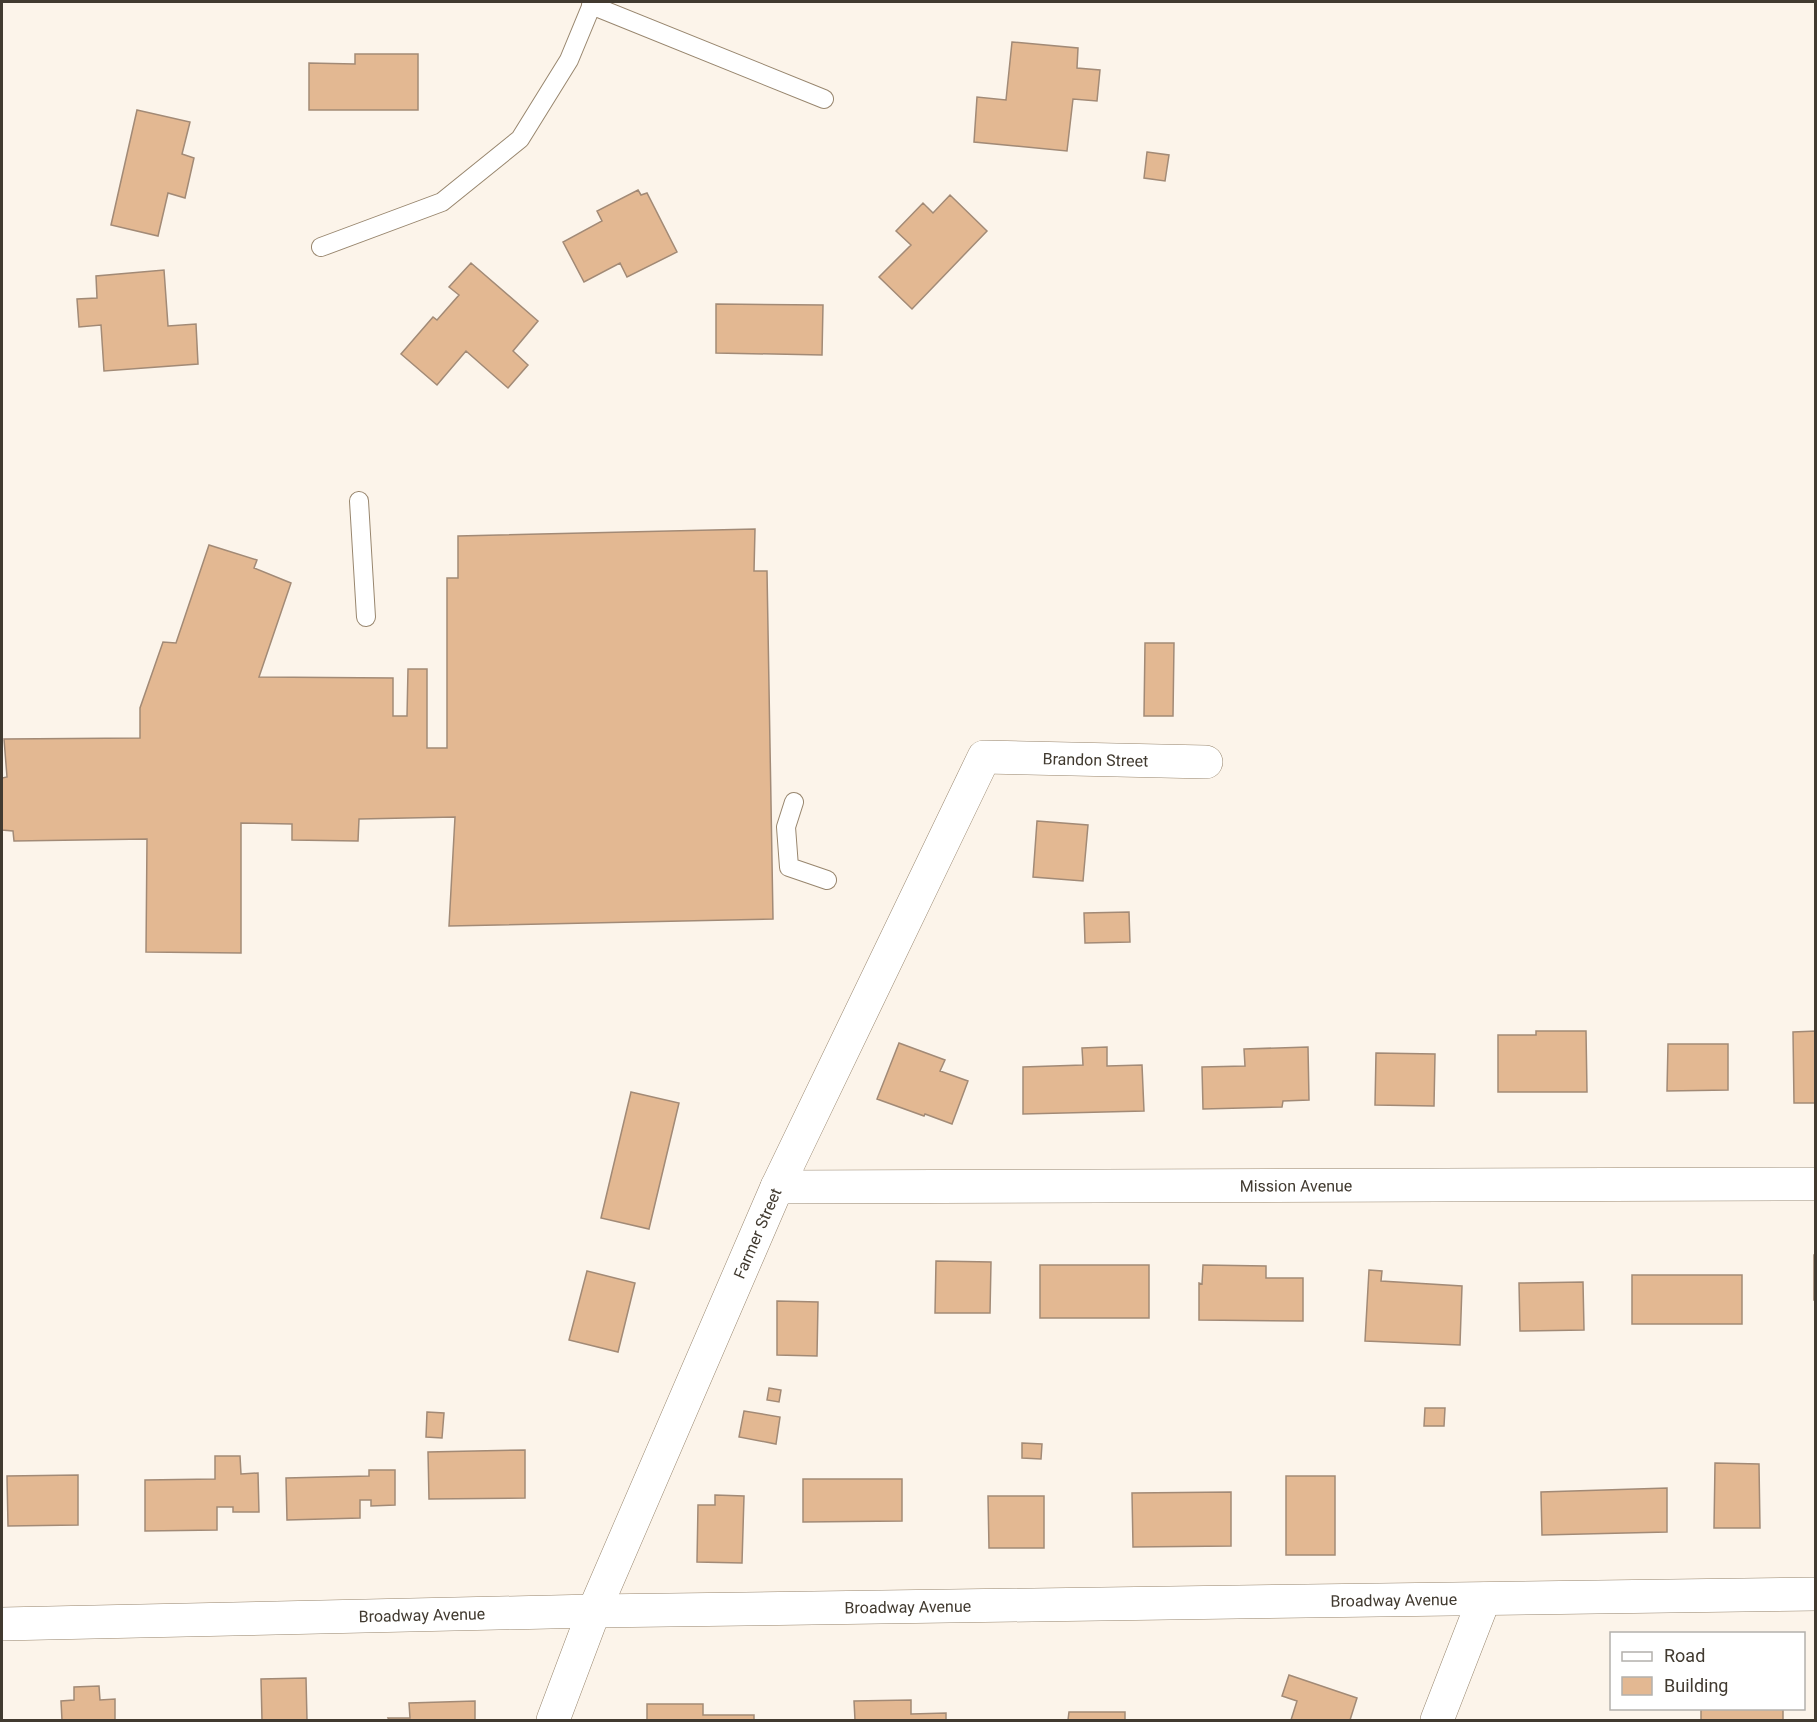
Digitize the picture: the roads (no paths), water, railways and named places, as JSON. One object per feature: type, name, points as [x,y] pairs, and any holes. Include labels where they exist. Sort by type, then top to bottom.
[{"type":"street","name":"Brandon Street","points":[[984,757],[1206,762]]},
{"type":"street","name":"Farmer Street","points":[[553,1720],[594,1611],[777,1187],[984,757]]},
{"type":"street","name":"Mission Avenue","points":[[777,1187],[1815,1184]]},
{"type":"street","name":"Broadway Avenue","points":[[2,1624],[594,1611],[1815,1594]]},
{"type":"street","points":[[1437,1720],[1484,1599]]},
{"type":"lane","points":[[321,247],[442,202],[520,139],[569,60],[592,3],[824,99]]},
{"type":"lane","points":[[359,501],[366,617]]},
{"type":"lane","points":[[794,802],[786,827],[789,867],[827,880]]}]
